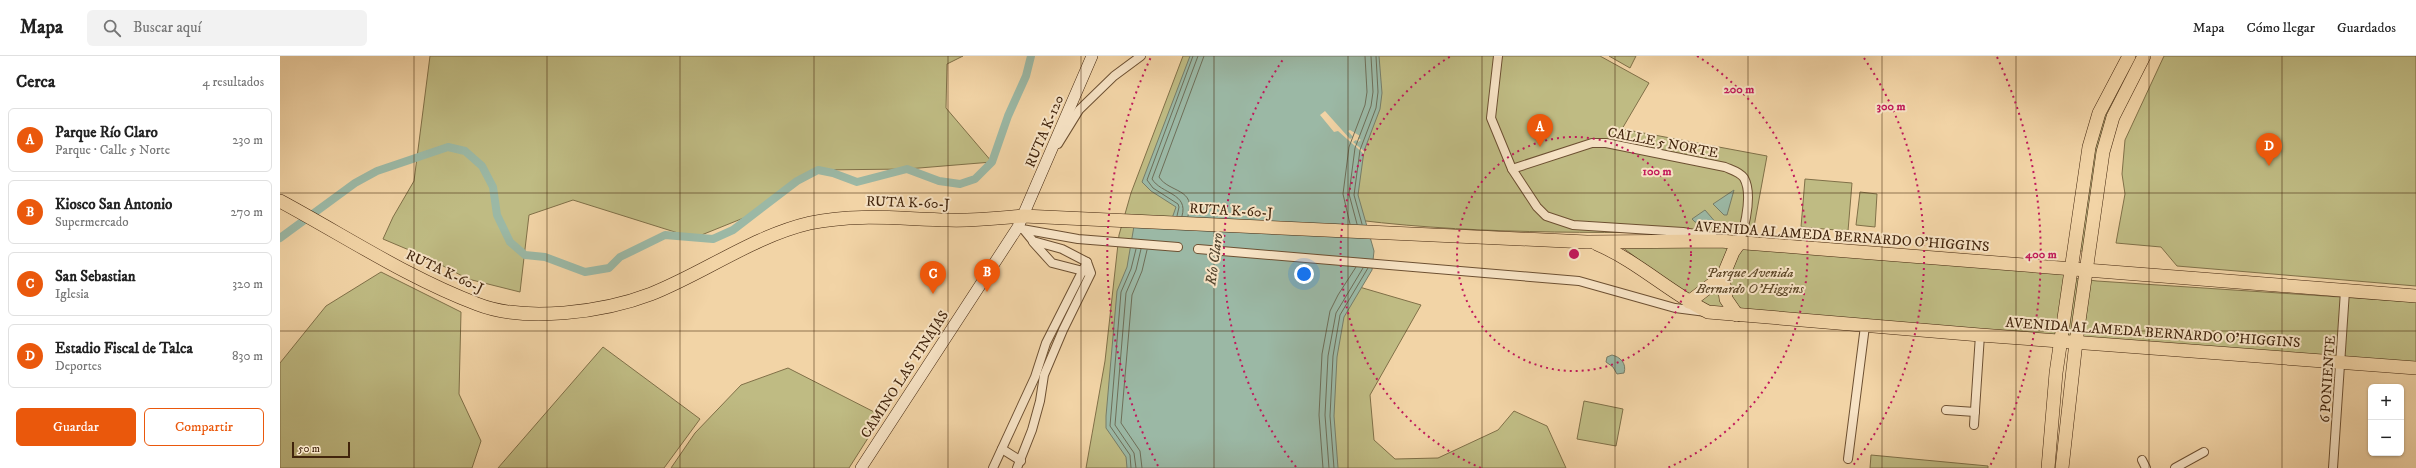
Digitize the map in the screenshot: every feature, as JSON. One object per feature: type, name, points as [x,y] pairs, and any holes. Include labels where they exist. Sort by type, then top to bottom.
[{"type":"main road","points":[[2048,468],[2070,270],[2093,130],[2129,56]]},
{"type":"main road","points":[[2062,468],[2076,342],[2094,207],[2108,132],[2144,56]]},
{"type":"main road","name":"RUTA K-60-J","points":[[280,202],[318,221],[406,272],[478,304],[507,311],[548,313],[590,311],[624,304],[682,281],[752,246],[808,224],[858,216],[1022,224],[1043,217],[1582,241]]},
{"type":"main road","name":"AVENIDA ALAMEDA BERNARDO O'HIGGINS","points":[[1582,241],[1740,242],[2070,270],[2416,296]]},
{"type":"main road","name":"AVENIDA ALAMEDA BERNARDO O'HIGGINS","points":[[1582,241],[1617,252],[1645,269],[1688,302],[1708,312],[1865,326],[2416,368]]},
{"type":"main road","points":[[1737,315],[1726,299],[1724,276],[1733,252],[1740,242]]},
{"type":"main road","points":[[1688,302],[1724,276]]},
{"type":"street","name":"RUTA K-120","points":[[1022,224],[1092,56]]},
{"type":"street","points":[[1048,162],[1079,110],[1114,76],[1140,56]]},
{"type":"street","points":[[1498,56],[1491,118],[1507,161],[1537,207],[1546,216],[1555,221],[1573,225],[1696,233],[1720,241]]},
{"type":"street","name":"CALLE 5 NORTE","points":[[1512,169],[1592,143],[1606,143],[1725,167],[1737,172],[1743,177],[1747,185],[1748,194],[1740,242]]},
{"type":"street","points":[[1022,224],[1039,232],[1078,239],[1178,247]]},
{"type":"street","points":[[1022,224],[1033,241],[1052,263],[1082,270],[1092,274]]},
{"type":"street","name":"CAMINO LAS TINAJAS","points":[[861,468],[1022,224]]},
{"type":"street","points":[[1002,449],[1019,464],[1040,401],[1044,376],[1063,330],[1092,274],[1087,262],[1062,249],[1033,241]]},
{"type":"street","points":[[1198,249],[1432,267],[1578,281],[1675,308],[1694,312],[1708,312]]},
{"type":"street","points":[[993,468],[1035,377],[1046,343],[1087,262]]},
{"type":"street","name":"6 PONIENTE","points":[[2333,468],[2345,291]]},
{"type":"street","points":[[1675,308],[1688,302]]},
{"type":"street","points":[[1848,459],[1865,326]]},
{"type":"street","points":[[1974,424],[1980,335]]},
{"type":"street","points":[[1946,410],[1975,412]]},
{"type":"street","points":[[2175,468],[2204,452]]},
{"type":"street","points":[[2142,460],[2146,468]]},
{"type":"green space","points":[[430,56],[963,56],[947,64],[946,108],[992,162],[907,169],[818,170],[751,215],[694,238],[573,200],[529,215],[520,292],[468,279],[428,258],[383,239],[393,217],[414,181]]},
{"type":"green space","points":[[1183,56],[1600,56],[1649,83],[1622,129],[1767,156],[1753,232],[1505,231],[1456,229],[1357,220],[1356,286],[1421,305],[1370,395],[1374,440],[1395,459],[1438,458],[1498,430],[1514,411],[1547,426],[1566,468],[1086,468],[1105,361],[1119,235],[1131,193]]},
{"type":"green space","points":[[1609,56],[1636,56],[1630,68]]},
{"type":"green space","points":[[2133,56],[2139,56],[2112,109],[2083,251],[2078,251],[2097,130]]},
{"type":"green space","points":[[2164,56],[2416,56],[2416,286],[2177,266],[2161,247],[2116,243],[2125,194],[2122,174],[2125,140]]},
{"type":"green space","points":[[1805,179],[1852,183],[1848,231],[1801,227]]},
{"type":"green space","points":[[1860,192],[1877,194],[1875,227],[1856,225]]},
{"type":"green space","name":"Parque Avenida Bernardo O'Higgins","points":[[1721,246],[2063,273],[2065,277],[2097,281],[2416,302],[2416,363],[1719,310],[1687,296],[1622,247]]},
{"type":"green space","points":[[381,272],[461,312],[459,394],[481,441],[472,468],[280,468],[280,363],[326,306]]},
{"type":"green space","points":[[603,347],[700,419],[664,468],[498,468]]},
{"type":"green space","points":[[788,368],[882,416],[849,468],[671,468],[695,433],[741,385]]},
{"type":"green space","points":[[1584,401],[1623,409],[1616,446],[1577,439]]},
{"type":"green space","points":[[1871,455],[1988,466],[1988,468],[1870,468]]},
{"type":"water","name":"Río Claro","points":[[1190,56],[1379,56],[1382,93],[1380,109],[1364,151],[1358,195],[1374,251],[1372,270],[1344,317],[1337,357],[1334,416],[1338,468],[1127,468],[1126,457],[1106,428],[1117,291],[1127,267],[1134,226],[1170,224],[1176,207],[1151,191],[1142,182]]},
{"type":"water","points":[[1734,190],[1727,215],[1724,215],[1713,204]]},
{"type":"water","points":[[1705,210],[1718,225],[1717,227],[1695,222],[1692,219]]},
{"type":"water","points":[[1612,355],[1618,357],[1624,363],[1624,373],[1617,374],[1613,367],[1606,362],[1607,357]]},
{"type":"pier","points":[[1325,111],[1350,139],[1353,137],[1348,131],[1350,130],[1360,136],[1358,138],[1361,140],[1358,142],[1356,140],[1353,142],[1364,151],[1364,154],[1338,131],[1334,132],[1320,115]]},
{"type":"waterway","points":[[280,238],[355,183],[377,171],[448,147],[465,151],[482,166],[493,187],[497,215],[510,242],[525,255],[545,257],[585,272],[609,268],[620,257],[665,235],[713,239],[733,230],[797,181],[818,170],[833,173],[857,182],[907,169],[939,181],[960,184],[975,179],[992,162],[1008,116],[1026,76],[1031,56]]},
{"type":"place","name":"Parque Río Claro","points":[[1540,147]]},
{"type":"place","name":"Estadio Fiscal de Talca","points":[[2269,166]]},
{"type":"place","name":"Kiosco San Antonio","points":[[987,292]]},
{"type":"place","name":"San Sebastian","points":[[933,294]]}]
